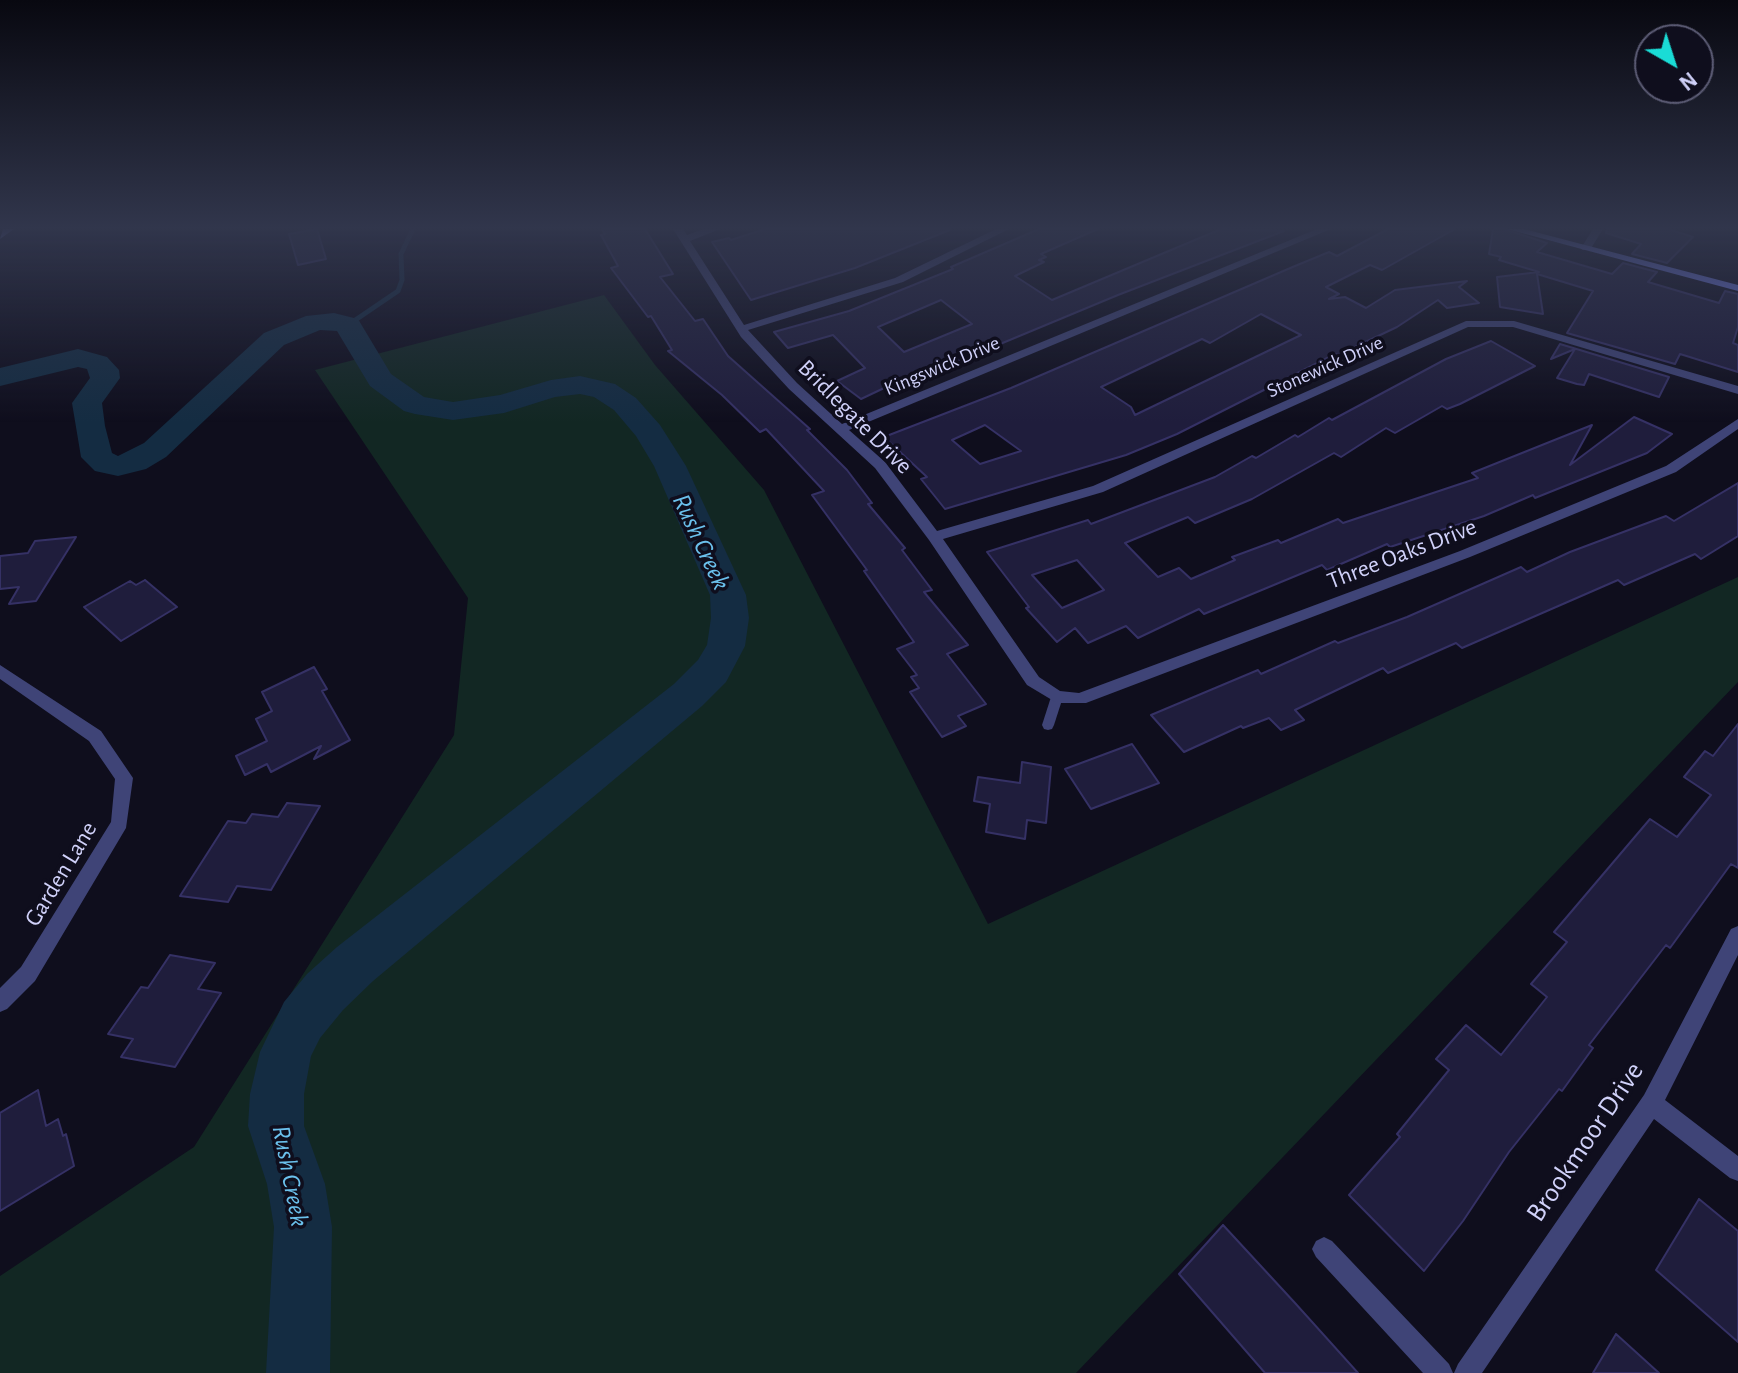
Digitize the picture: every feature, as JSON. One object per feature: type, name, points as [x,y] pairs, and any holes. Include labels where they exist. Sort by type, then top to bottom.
[{"type":"street","name":"Bridlegate Drive","points":[[718,293],[741,329],[793,386],[880,465],[934,537],[1033,681],[1063,698]]},
{"type":"street","points":[[741,329],[857,293]]},
{"type":"street","name":"Kingswick Drive","points":[[840,429],[1170,293]]},
{"type":"street","name":"Stonewick Drive","points":[[934,537],[1098,489],[1466,324],[1514,324],[1738,390]]},
{"type":"street","name":"Three Oaks Drive","points":[[1063,698],[1080,699],[1465,554],[1671,469],[1738,423]]},
{"type":"street","name":"Garden Lane","points":[[0,671],[95,736],[124,778],[120,823],[28,974],[0,1002]]},
{"type":"street","name":"Brookmoor Drive","points":[[1467,1373],[1652,1103],[1738,935]]},
{"type":"street","points":[[1652,1103],[1738,1170]]},
{"type":"street","points":[[1324,1249],[1440,1373]]},
{"type":"lane","points":[[1048,725],[1063,698]]},
{"type":"green space","points":[[604,295],[655,365],[764,490],[988,924],[1738,577],[1738,682],[1076,1373],[0,1373],[0,1276],[194,1147],[454,735],[468,598],[315,370]]},
{"type":"building","points":[[630,293],[673,293],[695,321],[703,319],[728,356],[810,429],[807,430],[847,470],[872,503],[868,504],[905,548],[902,550],[932,590],[924,592],[968,645],[947,654],[986,704],[958,716],[966,726],[942,737],[910,692],[919,688],[911,677],[917,675],[897,649],[914,642],[864,571],[867,570],[812,495],[824,491],[766,429],[760,432],[722,395],[668,351],[672,350],[651,316],[648,317]]},
{"type":"building","points":[[746,293],[774,293],[751,300]]},
{"type":"building","points":[[893,293],[1041,293],[1052,300],[1068,293],[1123,293],[928,374],[903,379],[861,399],[837,381],[865,368],[833,335],[788,348],[774,332],[849,311]],"holes":[[[941,300],[972,324],[904,352],[878,327]]]},
{"type":"building","points":[[1233,293],[1337,293],[1329,299],[1345,297],[1366,308],[1390,293],[1467,293],[1479,303],[1447,308],[1438,300],[1397,327],[1335,354],[1177,434],[1126,455],[945,509],[921,479],[927,477],[884,437],[1011,388]],"holes":[[[1261,314],[1301,335],[1135,415],[1131,407],[1101,387],[1202,339],[1210,343]],[[985,425],[1021,451],[980,464],[952,440]]]},
{"type":"building","points":[[1499,293],[1540,293],[1543,314],[1500,307]]},
{"type":"building","points":[[1592,293],[1685,293],[1719,303],[1724,293],[1734,293],[1738,294],[1738,327],[1733,343],[1738,345],[1738,372],[1680,354],[1675,364],[1567,333]]},
{"type":"building","points":[[1491,341],[1535,366],[1460,404],[1447,409],[1442,406],[1395,433],[1386,428],[1341,457],[1334,453],[1252,499],[1195,523],[1188,517],[1125,543],[1158,577],[1179,568],[1191,579],[1235,560],[1232,557],[1278,540],[1281,543],[1338,519],[1343,523],[1478,478],[1472,473],[1592,425],[1570,465],[1634,417],[1672,434],[1647,453],[1535,498],[1533,495],[1484,516],[1390,547],[1387,544],[1327,570],[1322,565],[1204,614],[1199,609],[1138,638],[1126,626],[1088,643],[1075,628],[1057,642],[1026,608],[1029,607],[987,552],[1088,520],[1091,524],[1215,477],[1295,435],[1298,437],[1329,418],[1332,420],[1446,359]],"holes":[[[1077,560],[1104,590],[1062,608],[1032,575]]]},
{"type":"building","points":[[1560,344],[1669,377],[1659,397],[1589,374],[1584,385],[1557,378],[1575,349],[1551,359]]},
{"type":"building","points":[[1738,483],[1738,536],[1701,559],[1695,554],[1624,585],[1618,580],[1462,648],[1456,643],[1388,673],[1383,668],[1295,710],[1304,720],[1281,730],[1269,718],[1243,728],[1241,726],[1184,752],[1151,715],[1258,670],[1261,674],[1335,641],[1338,643],[1407,617],[1521,567],[1527,572],[1570,552],[1666,516],[1674,521]]},
{"type":"building","points":[[76,537],[36,601],[9,604],[19,587],[0,589],[0,556],[28,553],[35,541]]},
{"type":"building","points":[[145,580],[177,607],[121,641],[84,607],[130,581],[136,585]]},
{"type":"building","points":[[314,667],[327,689],[322,691],[350,740],[314,759],[321,746],[271,772],[267,764],[245,775],[236,756],[267,741],[256,719],[272,711],[262,692]]},
{"type":"building","points":[[1738,724],[1738,868],[1731,864],[1670,948],[1666,945],[1589,1045],[1593,1048],[1562,1091],[1559,1089],[1509,1152],[1463,1221],[1424,1271],[1349,1195],[1400,1137],[1397,1134],[1449,1070],[1436,1059],[1466,1025],[1501,1055],[1547,997],[1531,984],[1567,942],[1554,932],[1650,819],[1677,837],[1711,795],[1684,777],[1705,751],[1713,756]]},
{"type":"building","points":[[1132,744],[1159,783],[1091,809],[1065,769]]},
{"type":"building","points":[[1022,762],[1051,767],[1046,823],[1027,820],[1025,839],[986,832],[990,804],[974,801],[978,777],[1020,783]]},
{"type":"building","points":[[287,803],[320,806],[271,890],[237,886],[228,902],[180,896],[228,821],[246,823],[252,814],[278,817]]},
{"type":"building","points":[[170,955],[215,963],[198,989],[221,993],[175,1067],[121,1057],[133,1039],[108,1034],[141,987],[148,988]]},
{"type":"building","points":[[38,1090],[46,1126],[58,1119],[63,1136],[66,1134],[74,1166],[0,1211],[0,1113]]},
{"type":"building","points":[[1699,1199],[1738,1231],[1738,1342],[1656,1270]]},
{"type":"building","points":[[1223,1225],[1358,1373],[1265,1373],[1179,1274]]},
{"type":"building","points":[[1616,1334],[1659,1373],[1593,1373]]},
{"type":"waterway","points":[[348,325],[395,293]]},
{"type":"waterway","name":"Rush Creek","points":[[0,377],[78,358],[97,363],[104,370],[105,378],[87,403],[89,426],[97,457],[106,464],[118,466],[135,462],[155,450],[274,339],[316,322],[334,321],[348,325],[380,380],[415,405],[453,411],[504,404],[551,389],[580,385],[604,390],[625,404],[649,432],[670,466],[728,595],[730,618],[726,646],[712,671],[688,695],[355,964],[325,992],[302,1020],[286,1052],[277,1094],[276,1126],[296,1184],[303,1227],[298,1373]]}]
